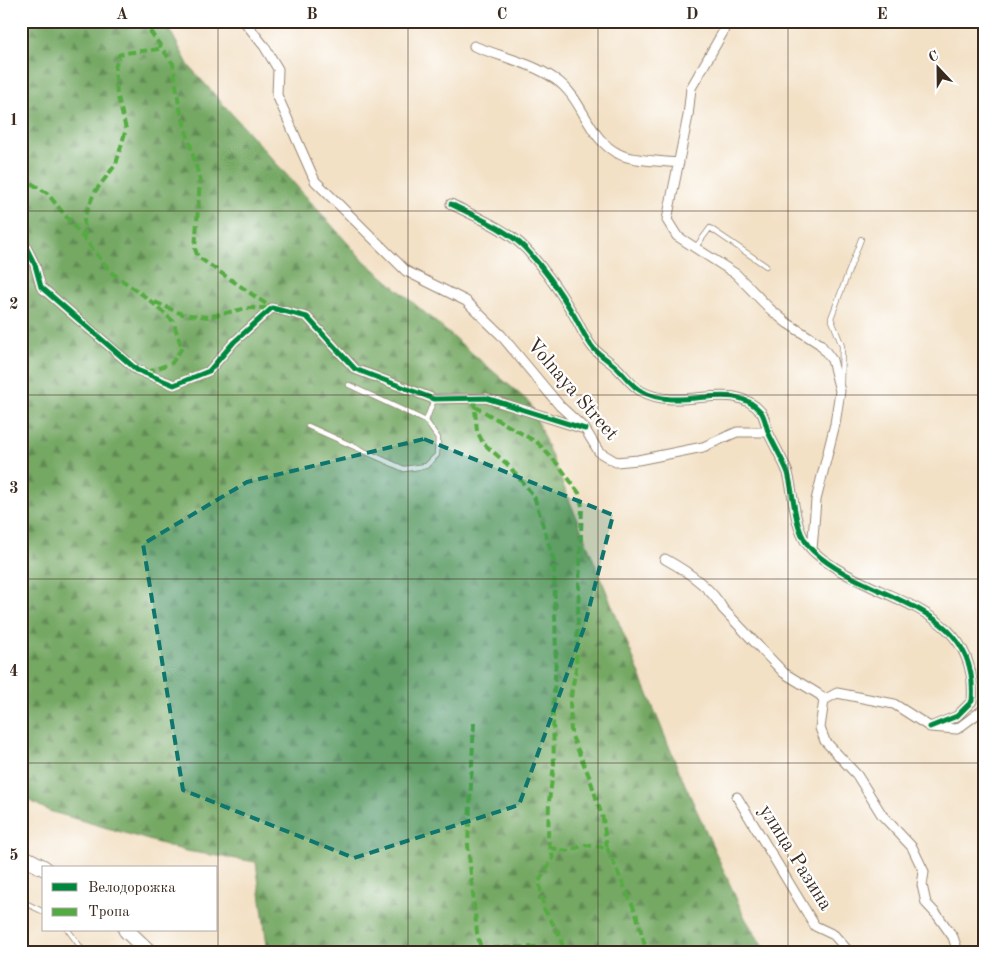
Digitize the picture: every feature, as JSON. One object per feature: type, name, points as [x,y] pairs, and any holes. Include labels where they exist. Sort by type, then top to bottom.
[{"type":"highway","points":[[21,856],[42,867]]},
{"type":"highway","points":[[128,932],[150,953]]},
{"type":"street","name":"Volnaya Street","points":[[244,21],[264,46],[278,69],[277,95],[315,181],[406,272],[466,301],[501,335],[560,406],[585,429],[598,452],[616,462],[638,460],[703,447],[737,432],[768,432]]},
{"type":"street","points":[[726,21],[723,32],[691,88],[680,163],[667,220],[677,236],[736,274],[770,309],[787,323],[820,344],[832,360],[840,391],[835,424],[816,500],[812,550]]},
{"type":"street","points":[[474,46],[527,63],[557,80],[576,101],[597,138],[619,155],[680,163]]},
{"type":"street","points":[[451,204],[506,232],[525,249],[565,301],[594,349],[608,359],[640,391],[663,400],[689,400],[720,395],[741,397],[761,412],[768,432],[787,472],[802,539],[812,550],[840,572],[941,622],[959,642],[969,658],[974,681],[972,701],[957,716],[930,727]]},
{"type":"street","points":[[21,237],[35,265],[41,288],[138,370],[174,385],[209,371],[234,342],[272,308],[307,317],[355,369],[434,399],[486,398],[585,429]]},
{"type":"street","points":[[665,559],[688,572],[718,600],[723,609],[784,673],[808,686],[824,700]]},
{"type":"street","points":[[824,700],[837,693],[894,704],[930,727],[956,728],[984,709]]},
{"type":"street","points":[[824,700],[820,728],[824,740],[857,775],[882,816],[912,847],[924,872],[922,885],[926,903],[953,937],[959,953]]},
{"type":"street","name":"улица Разина","points":[[736,797],[815,926],[834,935],[850,953]]},
{"type":"lane","points":[[695,248],[710,228],[766,266]]},
{"type":"lane","points":[[840,391],[842,346],[831,318],[861,239]]},
{"type":"lane","points":[[308,426],[404,469],[426,466],[437,455],[438,438],[426,421],[349,385]]},
{"type":"lane","points":[[426,421],[434,399]]},
{"type":"lane","points":[[21,901],[42,911]]},
{"type":"lane","points":[[69,932],[85,953]]},
{"type":"highlighted area","points":[[424,439],[613,515],[584,628],[519,805],[354,858],[183,790],[143,544],[247,482]]},
{"type":"green space","points":[[21,21],[165,21],[189,66],[361,258],[530,403],[679,771],[745,918],[767,953],[268,953],[256,862],[186,851],[49,811],[21,796]]},
{"type":"marked path","points":[[143,21],[173,64],[179,105],[200,180],[195,249],[198,257],[272,308]]},
{"type":"marked path","points":[[85,238],[84,218],[94,193],[116,164],[126,129],[117,93],[115,68],[119,55],[162,48]]},
{"type":"marked path","points":[[21,177],[47,193],[112,273],[147,298],[173,321],[182,348],[172,363],[145,373]]},
{"type":"marked path","points":[[155,302],[182,314],[208,317],[247,308],[272,308]]},
{"type":"marked path","points":[[474,399],[477,431],[483,443],[507,464],[534,496],[554,561],[556,658],[553,713],[554,766],[549,801],[548,839],[553,858],[539,881],[544,909],[558,932],[565,953]]},
{"type":"marked path","points":[[474,406],[538,443],[560,467],[579,493],[582,506],[576,668],[570,701],[571,734],[589,776],[603,819],[607,848],[585,845],[567,851],[551,848]]},
{"type":"marked path","points":[[474,723],[468,845],[477,933],[482,953]]},
{"type":"marked path","points":[[607,848],[636,913],[647,953]]},
{"type":"marked path","points":[[480,948],[535,947],[552,953]]},
{"type":"cycle path","points":[[451,204],[499,229],[525,248],[556,287],[591,345],[638,389],[657,397],[673,399],[736,397],[749,402],[761,412],[769,434],[788,473],[798,525],[806,543],[813,551],[837,569],[917,608],[940,624],[959,643],[970,668],[972,701],[957,716],[930,727]]},
{"type":"cycle path","points":[[21,237],[35,265],[41,287],[137,370],[174,385],[209,371],[234,342],[272,308],[307,317],[355,369],[434,399],[486,398],[585,429]]}]
